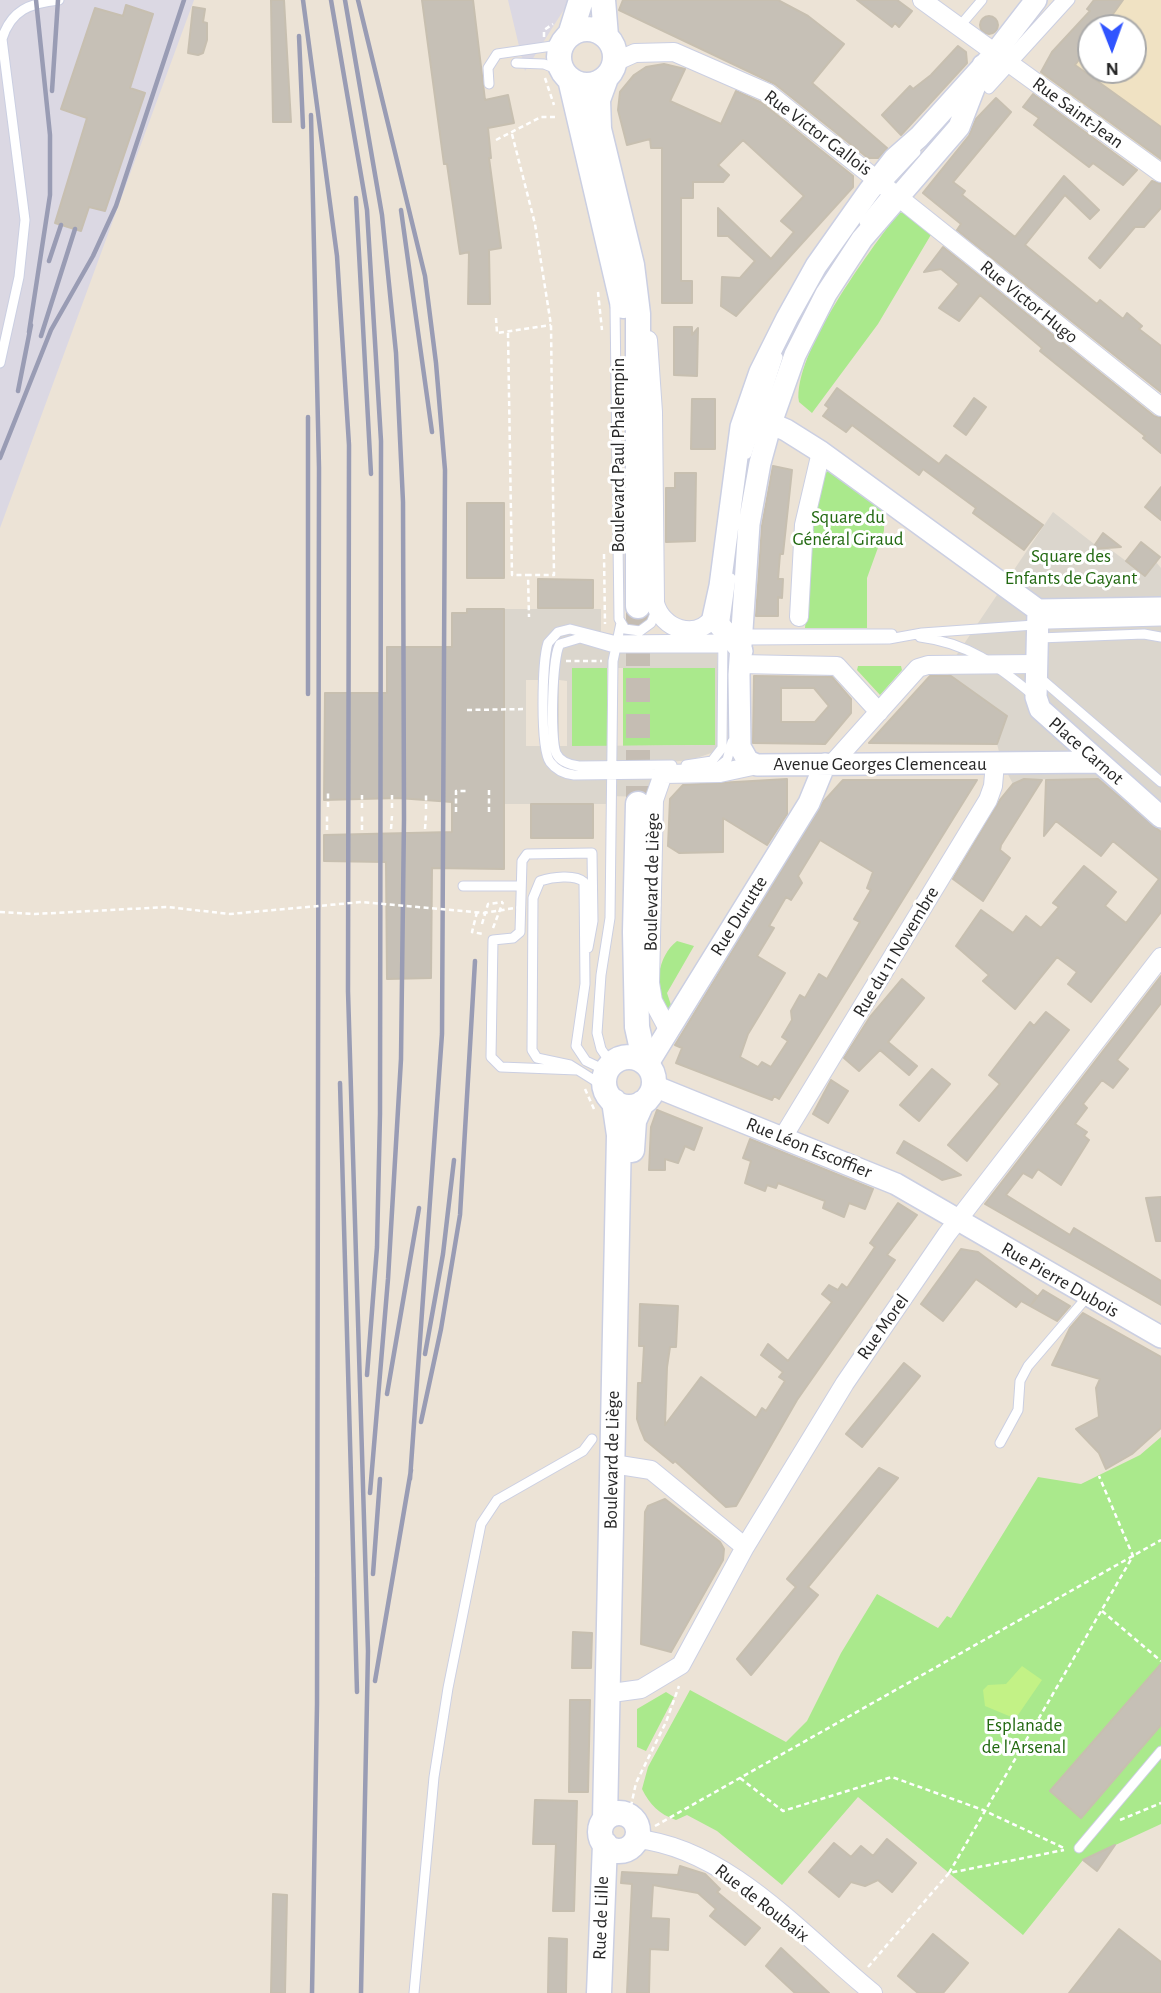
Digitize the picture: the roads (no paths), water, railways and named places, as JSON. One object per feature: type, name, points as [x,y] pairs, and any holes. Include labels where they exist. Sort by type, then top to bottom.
[{"type":"main road","points":[[581,0],[559,57],[567,76],[592,85],[610,70],[613,47],[606,36],[603,0]]},
{"type":"main road","points":[[567,38],[589,29],[606,36]]},
{"type":"main road","name":"Boulevard Paul Phalempin","points":[[610,70],[598,100],[599,129],[635,282],[639,333],[638,613]]},
{"type":"main road","name":"Boulevard Paul Phalempin","points":[[567,76],[623,305],[637,396]]},
{"type":"main road","name":"Boulevard de Liège","points":[[623,1830],[619,1464],[634,1121],[647,1079],[637,1027],[635,932],[638,804]]},
{"type":"main road","name":"Boulevard de Liège","points":[[623,1830],[617,1782],[619,1135],[611,1077],[625,1032],[626,985],[635,932]]},
{"type":"main road","points":[[632,1058],[647,1079],[629,1107],[611,1077],[632,1058]]},
{"type":"main road","name":"Rue de Lille","points":[[599,1993],[623,1830]]},
{"type":"main road","name":"Rue de Lille","points":[[611,1993],[614,1875],[623,1830]]},
{"type":"street","name":"Rue Saint-Jean","points":[[922,0],[1000,61],[1161,173]]},
{"type":"street","points":[[889,187],[959,127],[967,105],[1000,61],[1036,0]]},
{"type":"street","name":"Rue Victor Gallois","points":[[610,70],[629,55],[649,51],[674,52],[691,57],[768,93],[889,187]]},
{"type":"street","points":[[757,765],[746,759],[740,747],[722,578],[734,460],[889,187],[1000,61]]},
{"type":"street","name":"Rue Victor Hugo","points":[[889,187],[1161,407]]},
{"type":"street","name":"Boulevard Paul Phalempin","points":[[635,282],[647,329],[652,386],[638,613]]},
{"type":"street","points":[[759,418],[821,452],[1040,624],[1158,614]]},
{"type":"street","points":[[730,641],[760,463],[759,418]]},
{"type":"street","points":[[799,617],[804,525],[821,452]]},
{"type":"street","points":[[638,613],[686,631],[701,628],[730,641],[837,666],[879,712]]},
{"type":"street","name":"Place Carnot","points":[[1040,624],[1036,697],[1046,716],[1161,817]]},
{"type":"street","name":"Rue Durutte","points":[[647,1079],[669,1031],[829,764],[923,666],[996,664],[1036,668]]},
{"type":"street","name":"Avenue Georges Clemenceau","points":[[663,774],[705,773],[757,765],[1099,762]]},
{"type":"street","name":"Rue du 11 Novembre","points":[[783,1137],[988,800],[993,786],[995,763]]},
{"type":"street","name":"Boulevard de Liège","points":[[663,774],[654,800],[650,983],[653,1001],[669,1031]]},
{"type":"street","name":"Rue Morel","points":[[619,1692],[641,1689],[681,1665],[745,1547],[845,1383],[947,1234],[1161,957]]},
{"type":"street","name":"Rue Léon Escoffier","points":[[647,1079],[877,1174],[959,1221]]},
{"type":"street","name":"Rue Pierre Dubois","points":[[959,1221],[1161,1337]]},
{"type":"street","points":[[619,1464],[651,1471],[745,1547]]},
{"type":"street","name":"Rue de Roubaix","points":[[623,1830],[674,1846],[731,1874],[873,1993]]},
{"type":"lane","points":[[0,363],[19,277],[25,220],[2,38],[8,20],[24,8],[59,0]]},
{"type":"lane","points":[[959,27],[982,0]]},
{"type":"lane","points":[[967,105],[1000,61],[1061,0]]},
{"type":"lane","points":[[1000,61],[1070,0]]},
{"type":"lane","points":[[489,85],[488,68],[497,54],[552,46],[567,38]]},
{"type":"lane","points":[[516,63],[544,64],[567,76]]},
{"type":"lane","name":"Boulevard Paul Phalempin","points":[[606,235],[616,326],[638,613]]},
{"type":"lane","points":[[611,1077],[597,1033],[600,975],[610,918],[613,661],[617,644],[638,613]]},
{"type":"lane","points":[[1040,624],[1070,637],[1144,634],[1161,637]]},
{"type":"lane","points":[[663,774],[574,765],[565,763],[557,754],[555,661],[557,648],[567,640],[586,639],[617,644],[888,639],[906,635],[1040,624],[1070,637]]},
{"type":"lane","points":[[605,643],[569,629],[555,634],[548,643],[545,656],[546,749],[549,761],[565,773],[696,765],[716,758],[723,743],[730,641]]},
{"type":"lane","points":[[906,635],[956,644],[996,664],[1161,806]]},
{"type":"lane","points":[[705,773],[720,767],[731,751],[730,641]]},
{"type":"lane","name":"Place Carnot","points":[[1036,668],[1161,782]]},
{"type":"lane","points":[[581,1070],[501,1067],[491,1057],[493,940],[513,939],[520,932],[522,861],[527,854],[592,852],[592,928],[585,960]]},
{"type":"lane","points":[[577,877],[584,882],[584,994],[577,1051],[586,1061],[611,1077],[562,1062],[542,1060],[532,1050],[533,898],[540,881],[577,877]]},
{"type":"lane","points":[[463,886],[522,886]]},
{"type":"lane","points":[[1000,1443],[1018,1410],[1020,1381],[1028,1366],[1088,1296]]},
{"type":"lane","points":[[414,1993],[435,1777],[448,1688],[481,1524],[497,1500],[583,1451],[592,1439]]},
{"type":"lane","points":[[1079,1848],[1161,1751]]},
{"type":"tunnel","points":[[638,606],[638,804]]},
{"type":"railway","points":[[29,332],[50,195],[50,135],[36,0]]},
{"type":"railway","points":[[52,91],[58,0]]},
{"type":"railway","points":[[0,458],[51,330],[93,256],[116,206],[184,0]]},
{"type":"railway","points":[[303,0],[337,256],[349,445],[348,991],[368,1651],[361,1993]]},
{"type":"railway","points":[[331,0],[367,210],[381,441],[380,1114],[377,1247],[367,1375]]},
{"type":"railway","points":[[345,0],[382,215],[396,353],[403,502],[404,819],[401,1059],[388,1279],[370,1493]]},
{"type":"railway","points":[[358,0],[425,276],[445,470],[442,1034],[410,1479]]},
{"type":"railway","points":[[299,36],[303,127]]},
{"type":"railway","points":[[311,115],[319,468],[317,1705],[312,1993]]},
{"type":"railway","points":[[356,198],[371,474]]},
{"type":"railway","points":[[401,210],[432,432]]},
{"type":"railway","points":[[49,261],[61,225]]},
{"type":"railway","points":[[41,336],[75,229]]},
{"type":"railway","points":[[18,391],[31,325]]},
{"type":"railway","points":[[308,417],[308,694]]},
{"type":"railway","points":[[421,1422],[441,1329],[460,1215],[475,961]]},
{"type":"railway","points":[[340,1083],[357,1692]]},
{"type":"railway","points":[[425,1354],[443,1254],[454,1160]]},
{"type":"railway","points":[[387,1394],[419,1208]]},
{"type":"railway","points":[[375,1681],[411,1470]]},
{"type":"railway","points":[[373,1574],[380,1479]]},
{"type":"park label","name":"Square du Général Giraud","points":[[848,528]]},
{"type":"park label","name":"Square des Enfants de Gayant","points":[[1071,567]]},
{"type":"park label","name":"Esplanade de l'Arsenal","points":[[1024,1736]]}]
